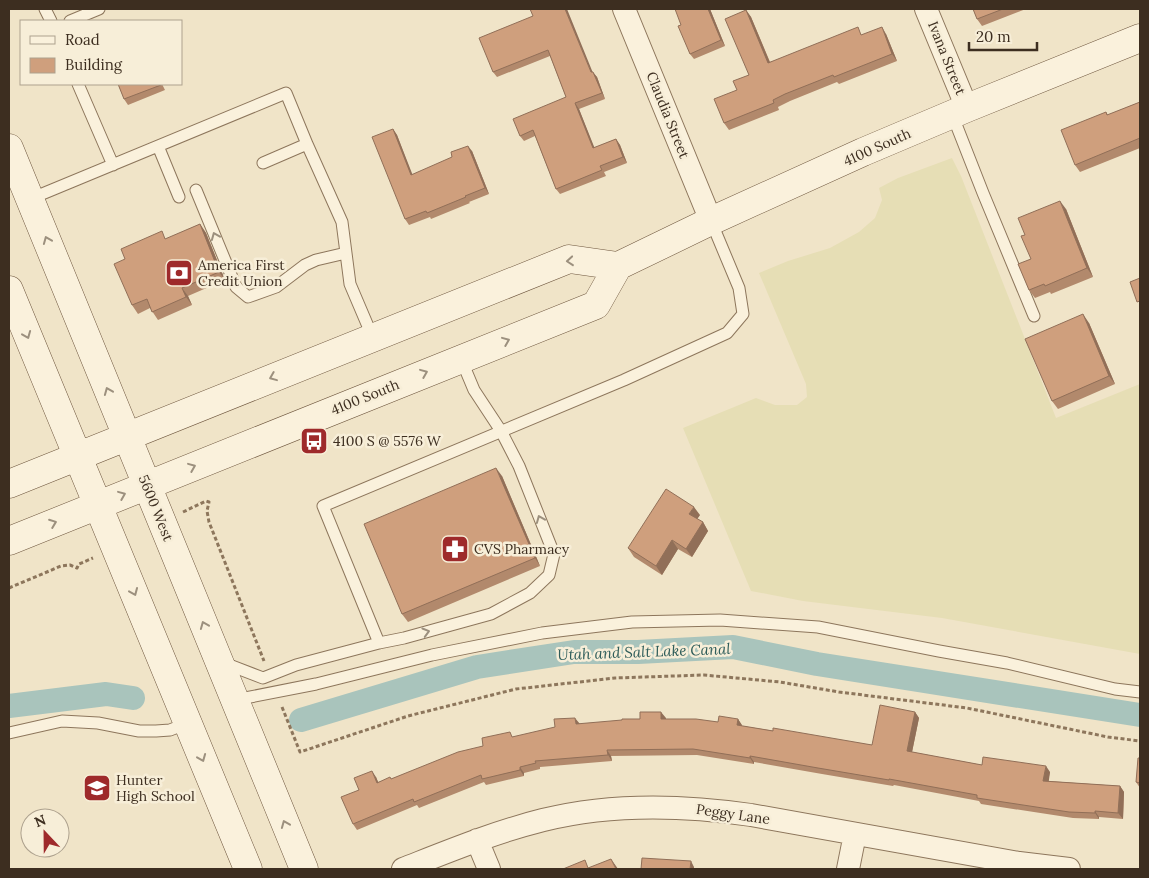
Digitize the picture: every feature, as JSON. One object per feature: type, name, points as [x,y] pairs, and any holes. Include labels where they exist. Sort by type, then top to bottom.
[{"type":"main road","name":"4100 South","points":[[9,540],[596,305],[618,266],[711,221],[863,152],[1140,38]]},
{"type":"main road","name":"5600 West","points":[[9,148],[304,869]]},
{"type":"main road","points":[[9,484],[569,258],[618,266]]},
{"type":"main road","points":[[9,290],[248,869]]},
{"type":"street","name":"Claudia Street","points":[[624,9],[711,221]]},
{"type":"street","name":"Ivana Street","points":[[926,9],[959,111]]},
{"type":"street","name":"Peggy Lane","points":[[403,869],[511,828],[545,819],[613,809],[682,807],[751,815],[1019,863],[1069,869]]},
{"type":"street","points":[[848,869],[854,834]]},
{"type":"street","points":[[477,840],[489,869]]},
{"type":"lane","points":[[72,20],[99,9]]},
{"type":"lane","points":[[78,85],[113,165]]},
{"type":"lane","points":[[30,199],[286,94],[342,222],[350,284],[372,338]]},
{"type":"lane","points":[[959,111],[983,193],[1034,316]]},
{"type":"lane","points":[[263,163],[307,144]]},
{"type":"lane","points":[[158,146],[179,197]]},
{"type":"lane","points":[[196,190],[236,287],[248,297],[276,287],[305,265],[316,260],[346,253]]},
{"type":"lane","points":[[379,643],[323,506],[624,380],[727,333],[743,314],[739,288],[711,221]]},
{"type":"lane","points":[[218,660],[263,678],[296,666],[491,614],[530,593],[549,576],[554,554],[519,466],[501,431],[474,390],[461,359]]},
{"type":"lane","points":[[235,700],[316,684],[432,655],[542,633],[632,622],[720,620],[818,627],[1007,663],[1115,689],[1140,692]]},
{"type":"lane","points":[[9,733],[62,721],[98,723],[139,731],[170,730],[188,723]]},
{"type":"path","points":[[206,501],[209,502],[207,511],[209,522],[270,675]]},
{"type":"path","points":[[9,588],[61,566],[70,565],[77,568],[79,564]]},
{"type":"path","points":[[276,692],[300,752],[408,716],[516,689],[615,678],[704,675],[780,682],[839,692],[967,708],[1108,737],[1140,741]]},
{"type":"shaded area","points":[[952,158],[961,176],[1056,418],[1140,384],[1140,654],[942,618],[803,601],[751,591],[683,428],[756,398],[775,405],[797,405],[807,397],[806,384],[759,273],[788,261],[830,248],[859,232],[875,218],[882,200],[879,188],[898,178]]},
{"type":"building","points":[[530,9],[565,9],[591,72],[593,72],[602,93],[575,103],[593,148],[616,139],[623,157],[600,166],[602,170],[556,189],[533,130],[520,136],[513,119],[566,97],[548,50],[493,72],[479,38],[533,16]]},
{"type":"building","points":[[675,9],[708,9],[721,40],[690,54],[678,26],[681,25]]},
{"type":"building","points":[[973,9],[1003,9],[977,19]]},
{"type":"building","points":[[746,10],[768,63],[858,27],[861,35],[882,27],[892,54],[785,94],[773,100],[774,103],[724,123],[714,99],[737,90],[733,81],[749,75],[725,19]]},
{"type":"building","points":[[118,85],[161,85],[124,99]]},
{"type":"building","points":[[1140,102],[1140,138],[1075,165],[1061,130],[1106,112],[1107,115]]},
{"type":"building","points":[[393,129],[411,175],[452,157],[451,152],[468,146],[485,188],[427,213],[426,211],[405,219],[372,137]]},
{"type":"building","points":[[1060,201],[1087,268],[1045,286],[1044,284],[1029,290],[1018,264],[1031,259],[1021,236],[1025,235],[1018,218]]},
{"type":"building","name":"America First Credit Union","points":[[200,224],[219,272],[182,288],[186,297],[152,312],[147,299],[132,305],[114,264],[125,259],[121,249],[162,231],[165,239]]},
{"type":"building","points":[[1140,278],[1140,301],[1137,302],[1130,282]]},
{"type":"building","points":[[1083,314],[1109,376],[1052,401],[1025,339]]},
{"type":"building","name":"CVS Pharmacy","points":[[496,468],[535,558],[402,614],[364,524]]},
{"type":"building","points":[[666,489],[694,507],[689,514],[703,522],[686,549],[672,540],[656,566],[628,548]]},
{"type":"building","points":[[880,705],[915,712],[907,751],[982,765],[983,757],[1046,766],[1043,781],[1120,786],[1118,813],[1095,811],[1095,813],[1069,812],[977,798],[977,795],[889,779],[750,756],[750,758],[693,749],[607,750],[608,755],[535,761],[536,763],[520,767],[520,770],[482,779],[481,775],[414,802],[413,799],[353,824],[341,797],[359,790],[354,778],[372,771],[377,783],[390,777],[391,779],[458,752],[483,746],[482,738],[510,732],[512,737],[555,727],[554,719],[575,718],[576,724],[640,719],[640,712],[661,712],[661,719],[696,719],[718,722],[719,716],[738,719],[737,725],[773,731],[773,728],[872,745]]},
{"type":"building","points":[[1138,758],[1140,758],[1140,783],[1136,782]]},
{"type":"building","points":[[642,858],[691,861],[690,869],[641,869]]},
{"type":"building","points":[[611,859],[616,869],[563,869],[585,860],[588,868]]},
{"type":"waterway","name":"Utah and Salt Lake Canal","points":[[301,720],[477,667],[574,652],[638,652],[733,647],[817,664],[1140,715]]},
{"type":"waterway","name":"Utah and Salt Lake Canal","points":[[9,706],[106,694],[133,698]]},
{"type":"place","name":"America First Credit Union","points":[[179,273]]},
{"type":"place","name":"4100 S @ 5576 W","points":[[314,441]]},
{"type":"place","name":"CVS Pharmacy","points":[[455,549]]},
{"type":"place","name":"Hunter High School","points":[[97,788]]}]
